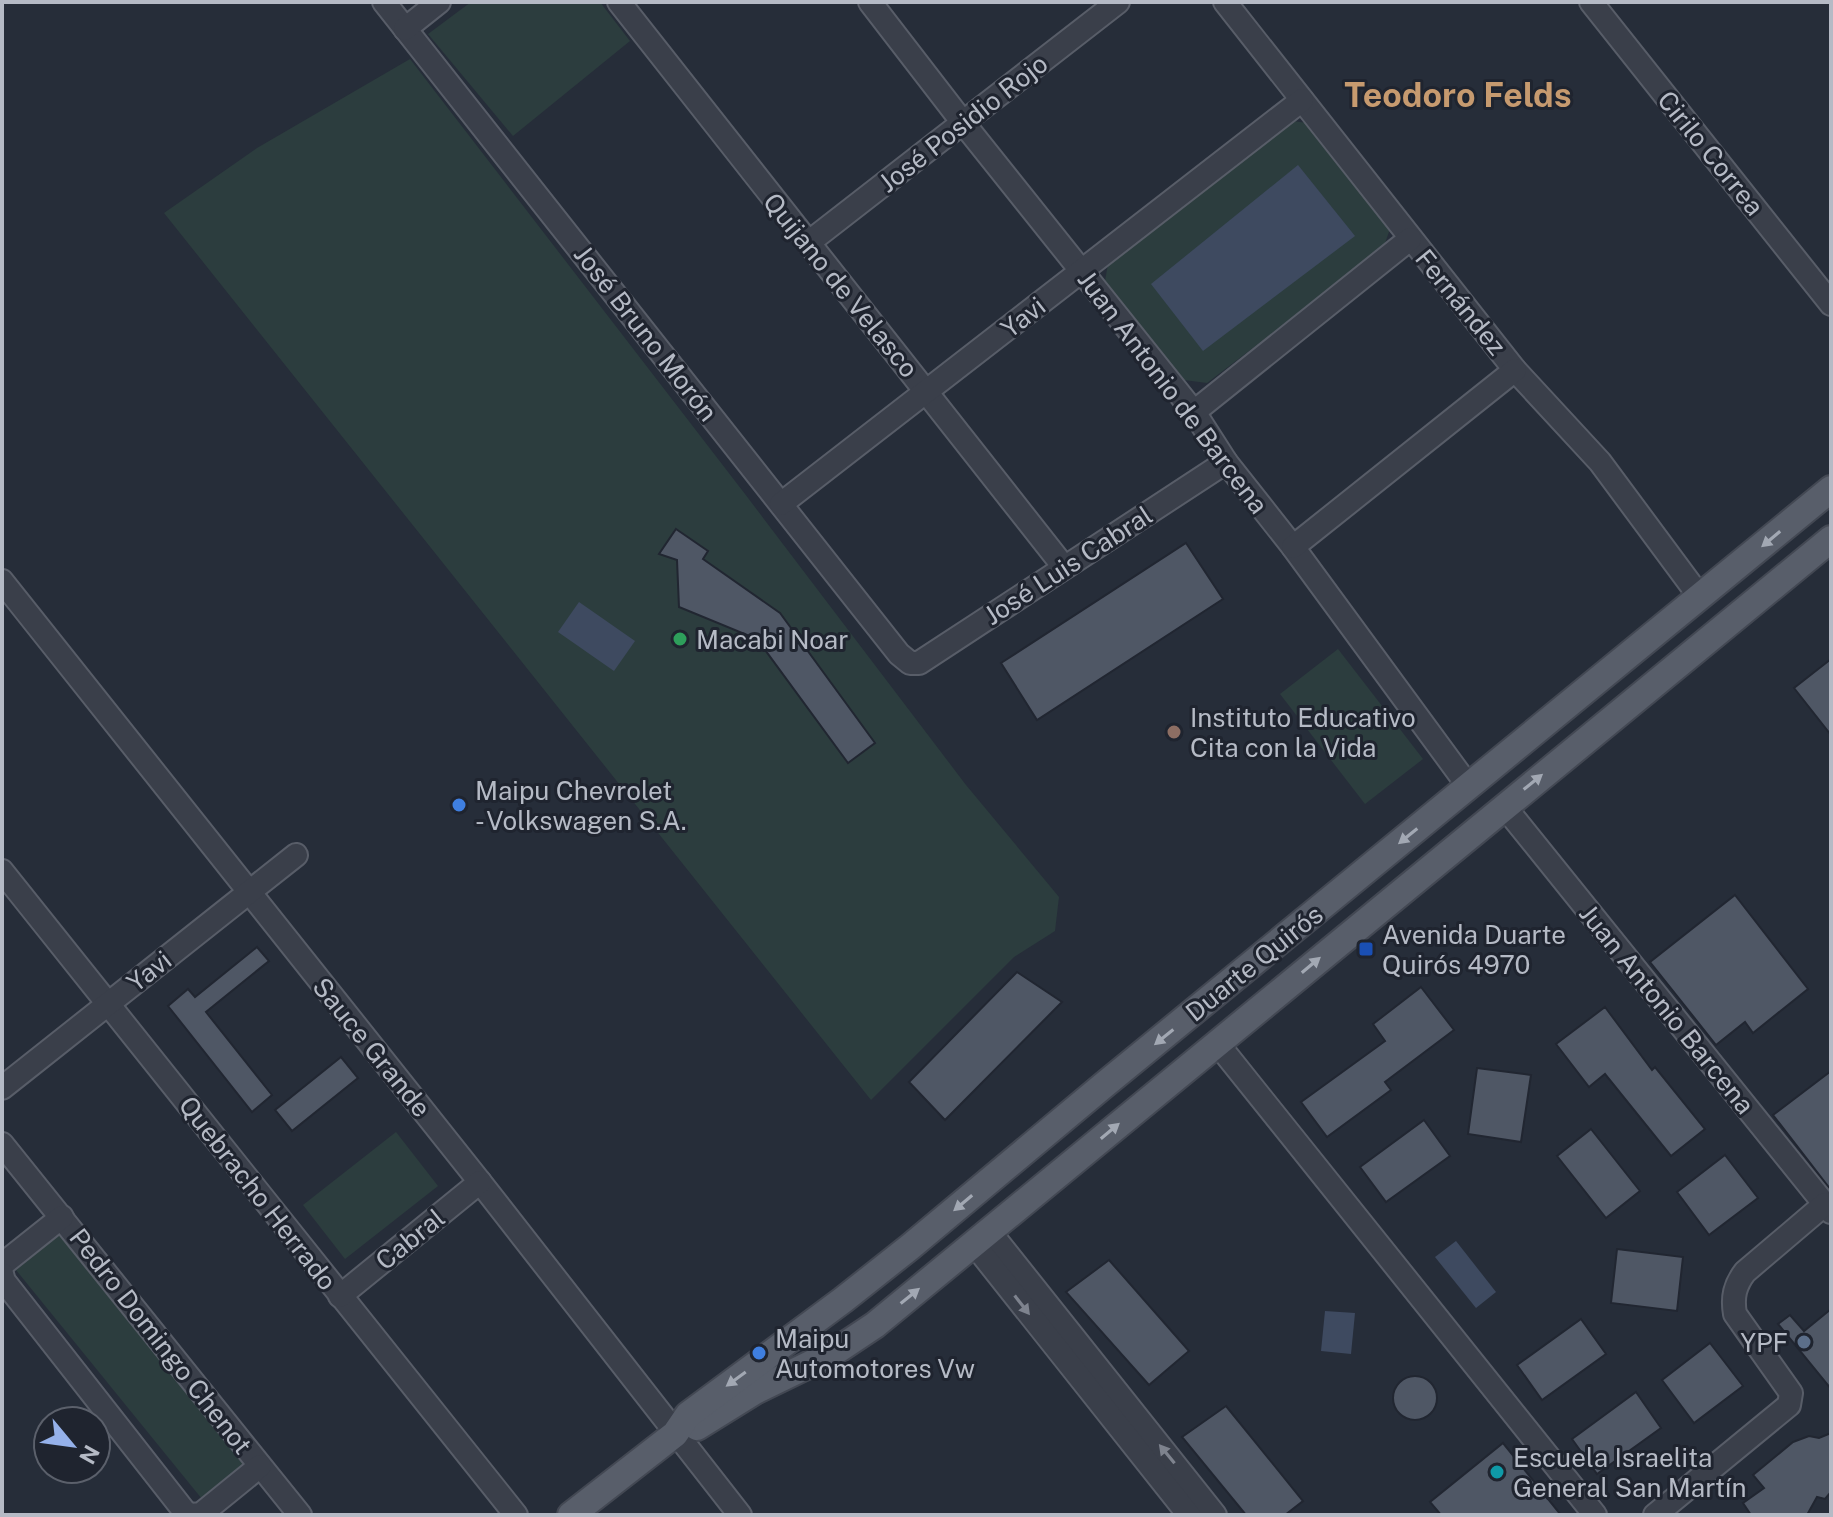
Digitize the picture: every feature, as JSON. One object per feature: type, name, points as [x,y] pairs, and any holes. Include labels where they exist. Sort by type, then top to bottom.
[{"type":"main road","name":"Duarte Quirós","points":[[571,1515],[675,1434],[688,1415],[910,1247],[1831,489]]},
{"type":"main road","name":"Duarte Quirós","points":[[675,1434],[698,1427],[755,1391],[833,1353],[875,1325],[1831,539]]},
{"type":"street","name":"José Bruno Morón","points":[[384,2],[899,654],[910,663]]},
{"type":"street","points":[[405,29],[439,2]]},
{"type":"street","name":"Quijano de Velasco","points":[[619,2],[1064,567]]},
{"type":"street","name":"Juan Antonio de Barcena","points":[[870,2],[1194,412],[1226,462],[1293,547],[1469,787]]},
{"type":"street","name":"José Posidio Rojo","points":[[808,243],[1118,2]]},
{"type":"street","name":"Fernández","points":[[1225,2],[1515,370],[1600,462],[1700,597]]},
{"type":"street","name":"Cirilo Correa","points":[[1591,2],[1831,304]]},
{"type":"street","name":"Yavi","points":[[781,504],[1302,100]]},
{"type":"street","points":[[1194,412],[1410,239]]},
{"type":"street","points":[[1293,547],[1515,370]]},
{"type":"street","name":"José Luis Cabral","points":[[910,663],[919,663],[1226,462]]},
{"type":"street","name":"Sauce Grande","points":[[2,581],[480,1182],[740,1515]]},
{"type":"street","name":"Juan Antonio Barcena","points":[[1504,806],[1828,1208]]},
{"type":"street","name":"Yavi","points":[[2,1088],[296,855]]},
{"type":"street","name":"Quebracho Herrado","points":[[2,871],[516,1515]]},
{"type":"street","points":[[1217,1043],[1595,1515]]},
{"type":"street","name":"Pedro Domingo Chenot","points":[[2,1144],[300,1515]]},
{"type":"street","name":"Cabral","points":[[340,1296],[480,1182]]},
{"type":"street","points":[[1655,1515],[1789,1405],[1791,1393],[1735,1314],[1734,1294],[1737,1282],[1745,1272],[1828,1208]]},
{"type":"street","name":"Pedro Domingo Chenot","points":[[2,1267],[62,1217]]},
{"type":"street","points":[[981,1238],[1189,1515]]},
{"type":"street","points":[[981,1238],[1215,1515]]},
{"type":"street","name":"Pedro Domingo Chenot","points":[[2,1274],[4,1281],[185,1512],[201,1514],[260,1466]]},
{"type":"shaded area","points":[[471,2],[600,2],[630,41],[513,136],[428,34]]},
{"type":"shaded area","name":"Macabi Noar","points":[[410,59],[966,785],[1059,897],[1055,931],[1014,957],[871,1100],[164,213],[257,148]]},
{"type":"shaded area","points":[[1293,121],[1307,123],[1391,226],[1383,249],[1207,383],[1184,380],[1105,281],[1108,264]]},
{"type":"shaded area","points":[[1338,649],[1423,759],[1365,804],[1280,694]]},
{"type":"shaded area","points":[[396,1132],[438,1186],[345,1259],[303,1205]]},
{"type":"shaded area","points":[[62,1233],[247,1462],[202,1499],[16,1270]]},
{"type":"water","points":[[1298,165],[1355,236],[1203,351],[1151,284]]},
{"type":"water","points":[[579,602],[635,641],[614,671],[558,632]]},
{"type":"water","points":[[1456,1241],[1496,1292],[1476,1308],[1435,1257]]},
{"type":"water","points":[[1325,1311],[1355,1313],[1351,1354],[1321,1351]]},
{"type":"building","points":[[676,529],[708,551],[703,559],[780,613],[875,743],[848,763],[757,639],[679,607],[677,560],[659,554]]},
{"type":"building","points":[[1186,543],[1223,599],[1037,720],[1001,663]]},
{"type":"building","points":[[1831,659],[1831,735],[1794,688]]},
{"type":"building","points":[[1735,895],[1808,989],[1753,1033],[1745,1022],[1716,1045],[1650,962]]},
{"type":"building","points":[[257,947],[269,961],[206,1012],[272,1095],[252,1112],[168,1006],[188,989],[195,997]]},
{"type":"building","points":[[1017,972],[1062,1002],[945,1120],[909,1082]]},
{"type":"building","points":[[1421,987],[1454,1030],[1385,1082],[1391,1090],[1327,1137],[1301,1102],[1385,1041],[1373,1024]]},
{"type":"building","points":[[1605,1007],[1652,1070],[1655,1067],[1705,1129],[1671,1156],[1605,1074],[1589,1087],[1556,1044]]},
{"type":"building","points":[[341,1057],[358,1078],[292,1131],[275,1110]]},
{"type":"building","points":[[1477,1068],[1531,1075],[1521,1142],[1468,1134]]},
{"type":"building","points":[[1831,1071],[1831,1190],[1773,1115]]},
{"type":"building","points":[[1424,1120],[1450,1156],[1386,1202],[1360,1167]]},
{"type":"building","points":[[1591,1129],[1640,1191],[1606,1218],[1557,1156]]},
{"type":"building","points":[[1725,1155],[1758,1198],[1709,1235],[1677,1192]]},
{"type":"building","points":[[1617,1249],[1683,1257],[1677,1311],[1611,1303]]},
{"type":"building","points":[[1109,1260],[1189,1351],[1149,1385],[1066,1292]]},
{"type":"building","name":"YPF","points":[[1831,1309],[1831,1389],[1778,1324],[1790,1315],[1804,1331]]},
{"type":"building","points":[[1581,1319],[1606,1354],[1542,1400],[1517,1365]]},
{"type":"building","points":[[1710,1343],[1743,1386],[1694,1423],[1662,1380]]},
{"type":"building","points":[[1415,1376],[1431,1382],[1437,1398],[1431,1414],[1415,1420],[1399,1414],[1393,1398],[1399,1382]]},
{"type":"building","points":[[1636,1392],[1661,1428],[1597,1474],[1572,1439]]},
{"type":"building","points":[[1226,1406],[1303,1501],[1285,1515],[1246,1515],[1182,1437]]},
{"type":"building","points":[[1831,1433],[1831,1492],[1825,1499],[1817,1497],[1807,1515],[1751,1515],[1743,1503],[1764,1488],[1753,1475],[1793,1442]]},
{"type":"building","name":"Escuela Israelita General San Martín","points":[[1503,1443],[1561,1515],[1441,1515],[1430,1502]]},
{"type":"place","name":"Macabi Noar","points":[[680,639]]},
{"type":"place","name":"Instituto Educativo Cita con la Vida","points":[[1174,732]]},
{"type":"place","name":"Maipu Chevrolet - Volkswagen S.A.","points":[[459,805]]},
{"type":"place","name":"Avenida Duarte Quirós 4970","points":[[1366,949]]},
{"type":"place","name":"YPF","points":[[1804,1342]]},
{"type":"place","name":"Maipu Automotores Vw","points":[[759,1353]]},
{"type":"place","name":"Escuela Israelita General San Martín","points":[[1497,1472]]},
{"type":"district","name":"Teodoro Felds","points":[[1458,95]]}]
